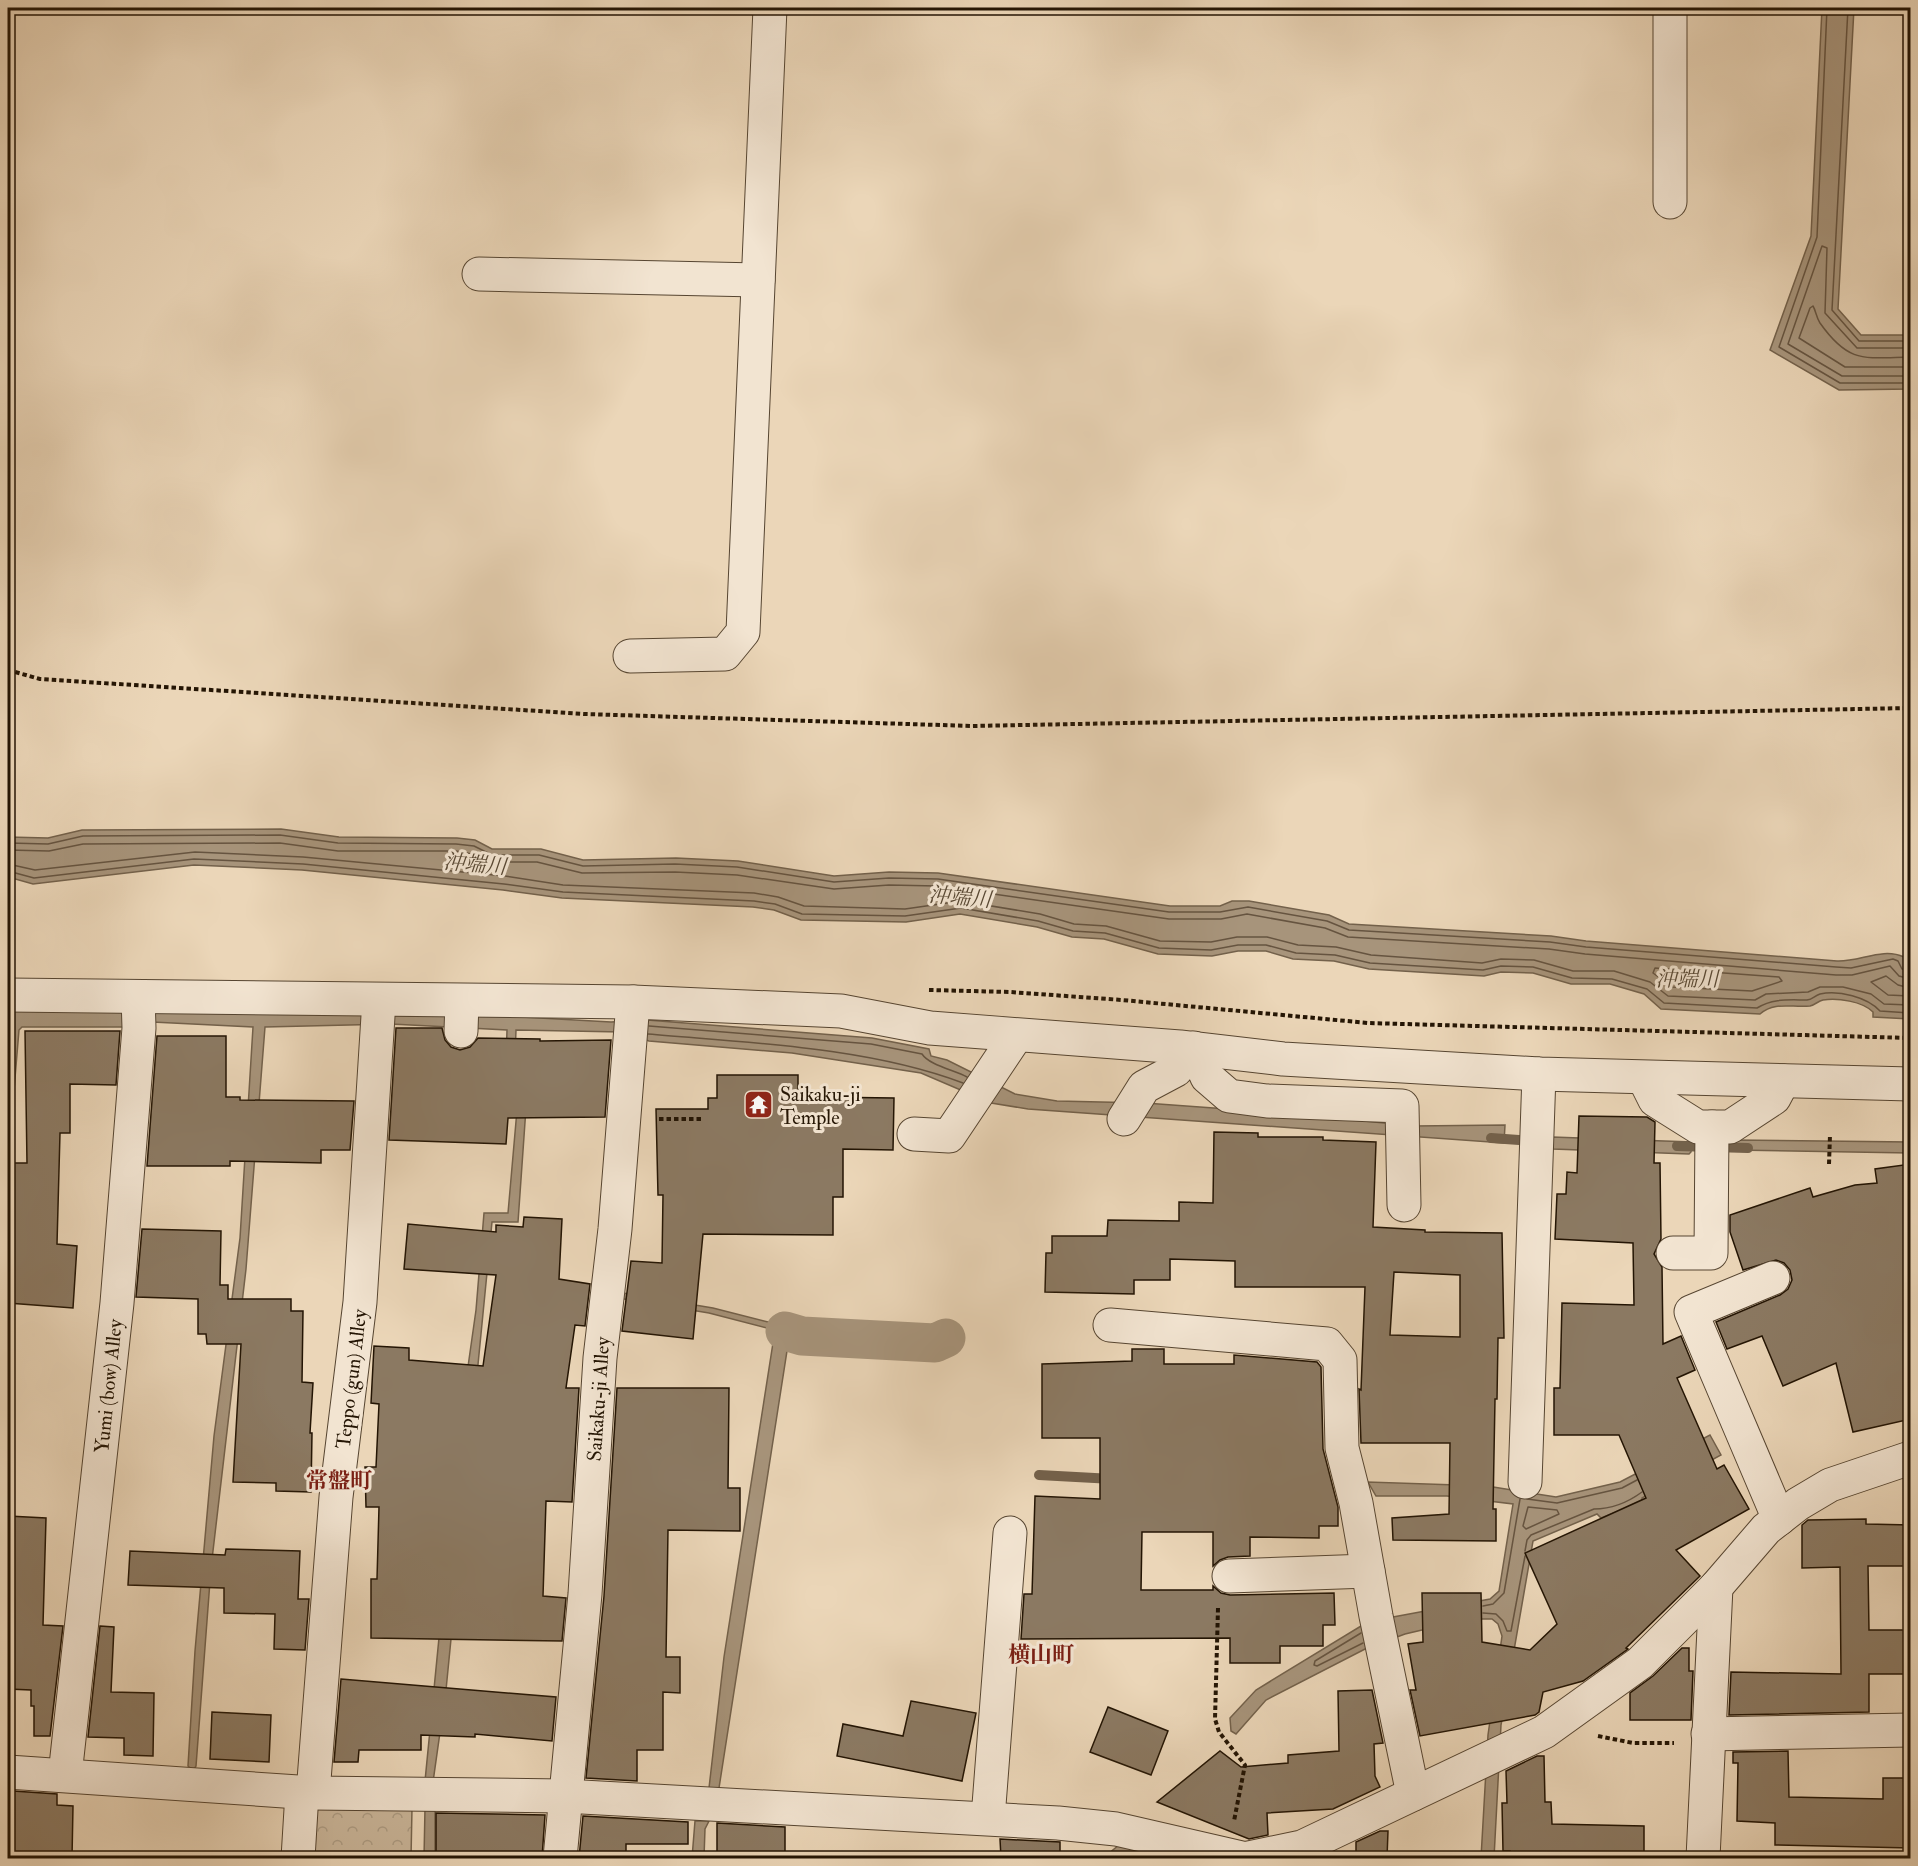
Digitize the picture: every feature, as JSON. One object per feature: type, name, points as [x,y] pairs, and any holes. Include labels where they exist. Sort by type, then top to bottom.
[{"type":"street","points":[[630,656],[725,654],[743,632],[770,8]]},
{"type":"street","points":[[1670,8],[1670,202]]},
{"type":"street","points":[[479,274],[758,280]]},
{"type":"street","points":[[8,995],[139,1011],[379,1005],[462,1015],[632,1019],[841,1011],[930,1028],[1194,1048],[1282,1059],[1539,1074],[1911,1084]]},
{"type":"street","name":"Teppo (gun) Alley","points":[[298,1858],[308,1793],[336,1497],[360,1302],[379,1005]]},
{"type":"street","name":"Yumi (bow) Alley","points":[[64,1775],[117,1303],[139,1011]]},
{"type":"street","name":"Saikaku-ji Alley","points":[[560,1858],[564,1796],[585,1594],[600,1358],[622,1251],[632,1019]]},
{"type":"street","points":[[914,1134],[949,1136],[1016,1036]]},
{"type":"street","points":[[1130,1107],[1144,1088],[1176,1070],[1194,1048]]},
{"type":"street","points":[[1194,1048],[1207,1077],[1229,1096],[1267,1101],[1402,1106],[1401,1131],[1405,1164],[1404,1205]]},
{"type":"street","points":[[1525,1482],[1539,1074]]},
{"type":"street","points":[[1644,1078],[1655,1100],[1698,1126],[1713,1139],[1712,1253],[1674,1253]]},
{"type":"street","points":[[1713,1139],[1774,1098],[1783,1081]]},
{"type":"street","points":[[1773,1278],[1691,1312],[1779,1519]]},
{"type":"street","points":[[1110,1325],[1327,1344],[1340,1360],[1342,1448],[1413,1794]]},
{"type":"street","points":[[8,1772],[308,1793],[564,1796],[988,1818],[1116,1829],[1240,1857],[1302,1847],[1507,1751],[1552,1727],[1640,1663],[1716,1587],[1766,1529],[1798,1504],[1830,1485],[1911,1458]]},
{"type":"street","points":[[988,1818],[1010,1533]]},
{"type":"street","points":[[1229,1576],[1368,1571]]},
{"type":"street","points":[[1703,1858],[1716,1587]]},
{"type":"street","points":[[1708,1738],[1911,1730]]},
{"type":"path","points":[[8,670],[40,679],[584,714],[972,726],[1911,708]]},
{"type":"path","points":[[937,989],[1122,1000],[1368,1023],[1911,1038]]},
{"type":"path","points":[[652,1119],[702,1119]]},
{"type":"path","points":[[1829,1164],[1830,1135]]},
{"type":"path","points":[[1229,1576],[1218,1597],[1215,1719],[1219,1732],[1245,1765],[1240,1857]]},
{"type":"path","points":[[1552,1727],[1634,1743],[1708,1738]]},
{"type":"green space","points":[[316,1806],[412,1808],[411,1858],[315,1858]]},
{"type":"water","points":[[1822,8],[1854,8],[1838,309],[1861,335],[1910,335],[1910,389],[1839,390],[1770,350],[1811,236]]},
{"type":"water","name":"沖端川","points":[[281,829],[339,837],[457,838],[475,840],[492,849],[541,849],[583,860],[676,858],[738,861],[834,876],[889,872],[938,873],[1170,906],[1220,906],[1232,901],[1249,901],[1329,915],[1349,924],[1551,936],[1586,941],[1837,961],[1879,954],[1896,954],[1904,957],[1905,964],[1910,966],[1910,1019],[1873,1017],[1873,1012],[1863,1005],[1836,999],[1823,1000],[1810,1006],[1778,1006],[1760,1014],[1661,1009],[1644,994],[1610,984],[1571,984],[1533,973],[1501,972],[1484,976],[1369,969],[1334,961],[1293,959],[1266,951],[1238,951],[1212,956],[1158,954],[1104,939],[1072,937],[1037,927],[960,914],[906,922],[801,920],[774,910],[753,907],[562,898],[302,870],[194,865],[33,884],[8,877],[8,837],[48,838],[82,830]]},
{"type":"water","points":[[8,1011],[503,1016],[611,1022],[647,1020],[872,1038],[929,1049],[931,1056],[947,1060],[1015,1094],[1057,1101],[1145,1103],[1284,1113],[1414,1126],[1505,1125],[1504,1143],[1028,1109],[991,1103],[921,1073],[792,1053],[649,1041],[622,1032],[516,1030],[514,1083],[526,1108],[518,1222],[492,1222],[446,1690],[433,1782],[425,1781],[460,1423],[476,1310],[484,1213],[508,1213],[517,1110],[505,1091],[507,1030],[391,1024],[265,1027],[246,1269],[211,1568],[196,1766],[193,1771],[188,1766],[195,1651],[214,1436],[240,1238],[253,1027],[152,1022],[128,1027],[22,1027],[19,1030],[8,1162],[8,1068],[12,1028],[8,1028]]},
{"type":"water","points":[[1552,1137],[1692,1142],[1689,1154],[1553,1149]]},
{"type":"water","points":[[1735,1140],[1910,1142],[1910,1153],[1735,1150]]},
{"type":"water","points":[[623,1293],[713,1308],[776,1324],[792,1323],[798,1341],[787,1351],[719,1788],[709,1788],[724,1657],[775,1330],[709,1313],[618,1298]]},
{"type":"water","points":[[1710,1435],[1721,1455],[1642,1498],[1642,1502],[1601,1518],[1597,1514],[1533,1541],[1501,1725],[1494,1858],[1481,1858],[1488,1735],[1502,1636],[1498,1624],[1492,1619],[1469,1619],[1405,1634],[1367,1648],[1266,1700],[1236,1734],[1231,1731],[1230,1718],[1256,1690],[1361,1626],[1393,1617],[1490,1599],[1499,1591],[1513,1504],[1447,1496],[1376,1496],[1368,1482],[1487,1486],[1556,1497],[1620,1482]]},
{"type":"water","points":[[425,1808],[435,1808],[435,1858],[424,1858]]},
{"type":"water","points":[[695,1821],[709,1821],[705,1829],[704,1858],[692,1858]]},
{"type":"water","points":[[1119,1845],[1138,1848],[1126,1858],[1103,1858]]},
{"type":"building","points":[[396,1028],[442,1028],[445,1040],[451,1047],[460,1050],[470,1047],[478,1038],[540,1039],[540,1041],[611,1040],[605,1117],[508,1118],[506,1144],[389,1140]]},
{"type":"building","points":[[25,1031],[120,1031],[116,1085],[70,1084],[70,1133],[60,1133],[57,1244],[77,1246],[73,1308],[8,1303],[8,1236],[12,1237],[13,1163],[27,1163]]},
{"type":"building","points":[[157,1036],[226,1036],[226,1097],[240,1097],[240,1100],[354,1101],[350,1150],[321,1150],[321,1163],[230,1161],[230,1166],[147,1166]]},
{"type":"building","points":[[717,1075],[798,1075],[798,1091],[819,1091],[819,1097],[894,1098],[893,1150],[843,1149],[843,1197],[833,1197],[833,1235],[703,1234],[693,1339],[622,1331],[631,1261],[662,1263],[663,1195],[658,1195],[656,1109],[708,1109],[708,1098],[717,1098]]},
{"type":"building","points":[[1579,1116],[1647,1117],[1655,1122],[1654,1163],[1660,1163],[1661,1239],[1654,1254],[1662,1267],[1663,1344],[1681,1336],[1695,1370],[1677,1378],[1717,1469],[1724,1465],[1749,1509],[1676,1550],[1700,1576],[1626,1648],[1628,1649],[1583,1681],[1543,1692],[1539,1712],[1535,1715],[1420,1736],[1410,1690],[1416,1690],[1408,1644],[1423,1642],[1422,1593],[1481,1593],[1482,1642],[1530,1650],[1557,1624],[1525,1553],[1646,1498],[1619,1435],[1554,1435],[1554,1388],[1560,1388],[1562,1303],[1634,1305],[1633,1243],[1555,1239],[1557,1194],[1566,1194],[1567,1172],[1577,1173]]},
{"type":"building","points":[[1214,1132],[1258,1133],[1258,1137],[1323,1137],[1323,1140],[1376,1142],[1373,1227],[1425,1230],[1425,1232],[1502,1233],[1504,1338],[1498,1338],[1497,1399],[1495,1399],[1493,1509],[1496,1509],[1496,1541],[1393,1540],[1392,1518],[1449,1514],[1450,1443],[1361,1443],[1359,1389],[1361,1390],[1365,1287],[1235,1287],[1235,1261],[1170,1259],[1170,1280],[1134,1280],[1134,1294],[1045,1292],[1046,1253],[1052,1253],[1052,1236],[1107,1236],[1108,1220],[1179,1221],[1179,1202],[1213,1203]],"holes":[[[1394,1272],[1460,1275],[1460,1337],[1390,1335]]]},
{"type":"building","points":[[1911,1164],[1911,1419],[1853,1432],[1836,1363],[1783,1386],[1762,1336],[1727,1349],[1716,1322],[1780,1295],[1788,1289],[1792,1280],[1790,1270],[1784,1263],[1776,1260],[1743,1270],[1730,1232],[1730,1215],[1810,1188],[1813,1197],[1855,1185],[1877,1183],[1875,1169]]},
{"type":"building","points":[[524,1217],[562,1219],[559,1279],[590,1284],[585,1326],[575,1325],[566,1388],[579,1388],[572,1502],[546,1501],[543,1596],[566,1598],[562,1641],[371,1638],[371,1579],[377,1579],[379,1507],[366,1507],[365,1467],[376,1467],[379,1404],[371,1403],[374,1346],[409,1348],[409,1360],[483,1366],[496,1275],[404,1269],[408,1224],[496,1232],[496,1225],[523,1227]]},
{"type":"building","points":[[142,1229],[221,1231],[220,1285],[228,1285],[228,1299],[291,1299],[291,1311],[303,1311],[302,1382],[313,1383],[310,1433],[312,1433],[311,1492],[276,1491],[276,1483],[233,1482],[241,1344],[207,1344],[206,1334],[198,1334],[198,1299],[136,1297]]},
{"type":"building","points":[[1132,1349],[1164,1349],[1164,1364],[1234,1364],[1234,1355],[1317,1362],[1321,1367],[1323,1449],[1338,1507],[1338,1526],[1319,1526],[1319,1538],[1250,1537],[1250,1556],[1228,1557],[1213,1566],[1213,1532],[1142,1532],[1141,1590],[1213,1590],[1213,1586],[1221,1593],[1230,1595],[1334,1593],[1335,1625],[1323,1625],[1323,1646],[1280,1646],[1280,1663],[1230,1663],[1230,1638],[1021,1639],[1024,1594],[1032,1594],[1035,1496],[1100,1499],[1100,1438],[1042,1438],[1042,1364],[1132,1361]]},
{"type":"building","points":[[617,1388],[729,1388],[728,1488],[740,1488],[740,1531],[668,1530],[666,1657],[680,1657],[680,1693],[663,1692],[663,1750],[637,1750],[637,1781],[586,1778],[604,1596]]},
{"type":"building","points":[[8,1516],[46,1518],[43,1625],[63,1626],[50,1736],[34,1736],[34,1706],[31,1706],[31,1690],[8,1689]]},
{"type":"building","points":[[1866,1519],[1866,1524],[1911,1525],[1911,1566],[1868,1566],[1869,1630],[1911,1630],[1911,1674],[1869,1674],[1869,1712],[1729,1715],[1731,1672],[1841,1674],[1840,1567],[1802,1568],[1802,1525],[1808,1520]]},
{"type":"building","points":[[226,1549],[300,1551],[298,1599],[309,1599],[305,1650],[274,1649],[275,1614],[224,1613],[224,1588],[128,1585],[130,1551],[225,1555]]},
{"type":"building","points":[[100,1626],[114,1627],[111,1692],[154,1693],[153,1756],[124,1755],[124,1738],[88,1737]]},
{"type":"building","points":[[1682,1648],[1689,1648],[1689,1671],[1693,1671],[1691,1720],[1630,1720],[1630,1693],[1653,1676]]},
{"type":"building","points":[[341,1679],[556,1697],[552,1741],[475,1734],[475,1737],[421,1735],[421,1750],[359,1750],[358,1762],[334,1762]]},
{"type":"building","points":[[1372,1690],[1383,1743],[1374,1744],[1375,1776],[1380,1787],[1333,1809],[1267,1813],[1268,1835],[1249,1839],[1157,1802],[1220,1751],[1241,1767],[1288,1763],[1288,1755],[1339,1751],[1338,1691]]},
{"type":"building","points":[[911,1701],[976,1713],[962,1781],[837,1756],[843,1724],[903,1736]]},
{"type":"building","points":[[1108,1707],[1168,1731],[1151,1775],[1090,1752]]},
{"type":"building","points":[[212,1712],[271,1715],[269,1762],[210,1759]]},
{"type":"building","points":[[1788,1751],[1789,1797],[1883,1799],[1883,1778],[1911,1778],[1911,1848],[1775,1845],[1775,1823],[1737,1821],[1738,1763],[1733,1763],[1733,1752]]},
{"type":"building","points":[[1537,1756],[1544,1756],[1545,1802],[1551,1802],[1552,1824],[1644,1826],[1644,1858],[1511,1858],[1510,1851],[1503,1851],[1502,1803],[1507,1803],[1506,1771]]},
{"type":"building","points":[[13,1791],[57,1794],[57,1805],[73,1806],[72,1858],[8,1858],[8,1799],[13,1799]]},
{"type":"building","points":[[436,1813],[545,1815],[542,1858],[436,1858]]},
{"type":"building","points":[[583,1816],[688,1822],[688,1844],[626,1844],[626,1853],[616,1853],[616,1858],[579,1858]]},
{"type":"building","points":[[717,1823],[785,1827],[785,1858],[717,1858]]},
{"type":"building","points":[[1380,1831],[1388,1831],[1387,1858],[1356,1858],[1356,1842]]},
{"type":"building","points":[[1000,1839],[1060,1842],[1060,1858],[1001,1858]]},
{"type":"waterway","points":[[1491,1138],[1532,1141]]},
{"type":"waterway","points":[[1677,1146],[1748,1148]]},
{"type":"waterway","points":[[785,1331],[802,1336],[935,1343],[946,1338]]},
{"type":"waterway","points":[[1039,1475],[1113,1479]]},
{"type":"place","name":"Saikaku-ji Temple","points":[[759,1105]]},
{"type":"district","name":"常盤町","points":[[339,1480]]},
{"type":"district","name":"横山町","points":[[1041,1654]]}]
